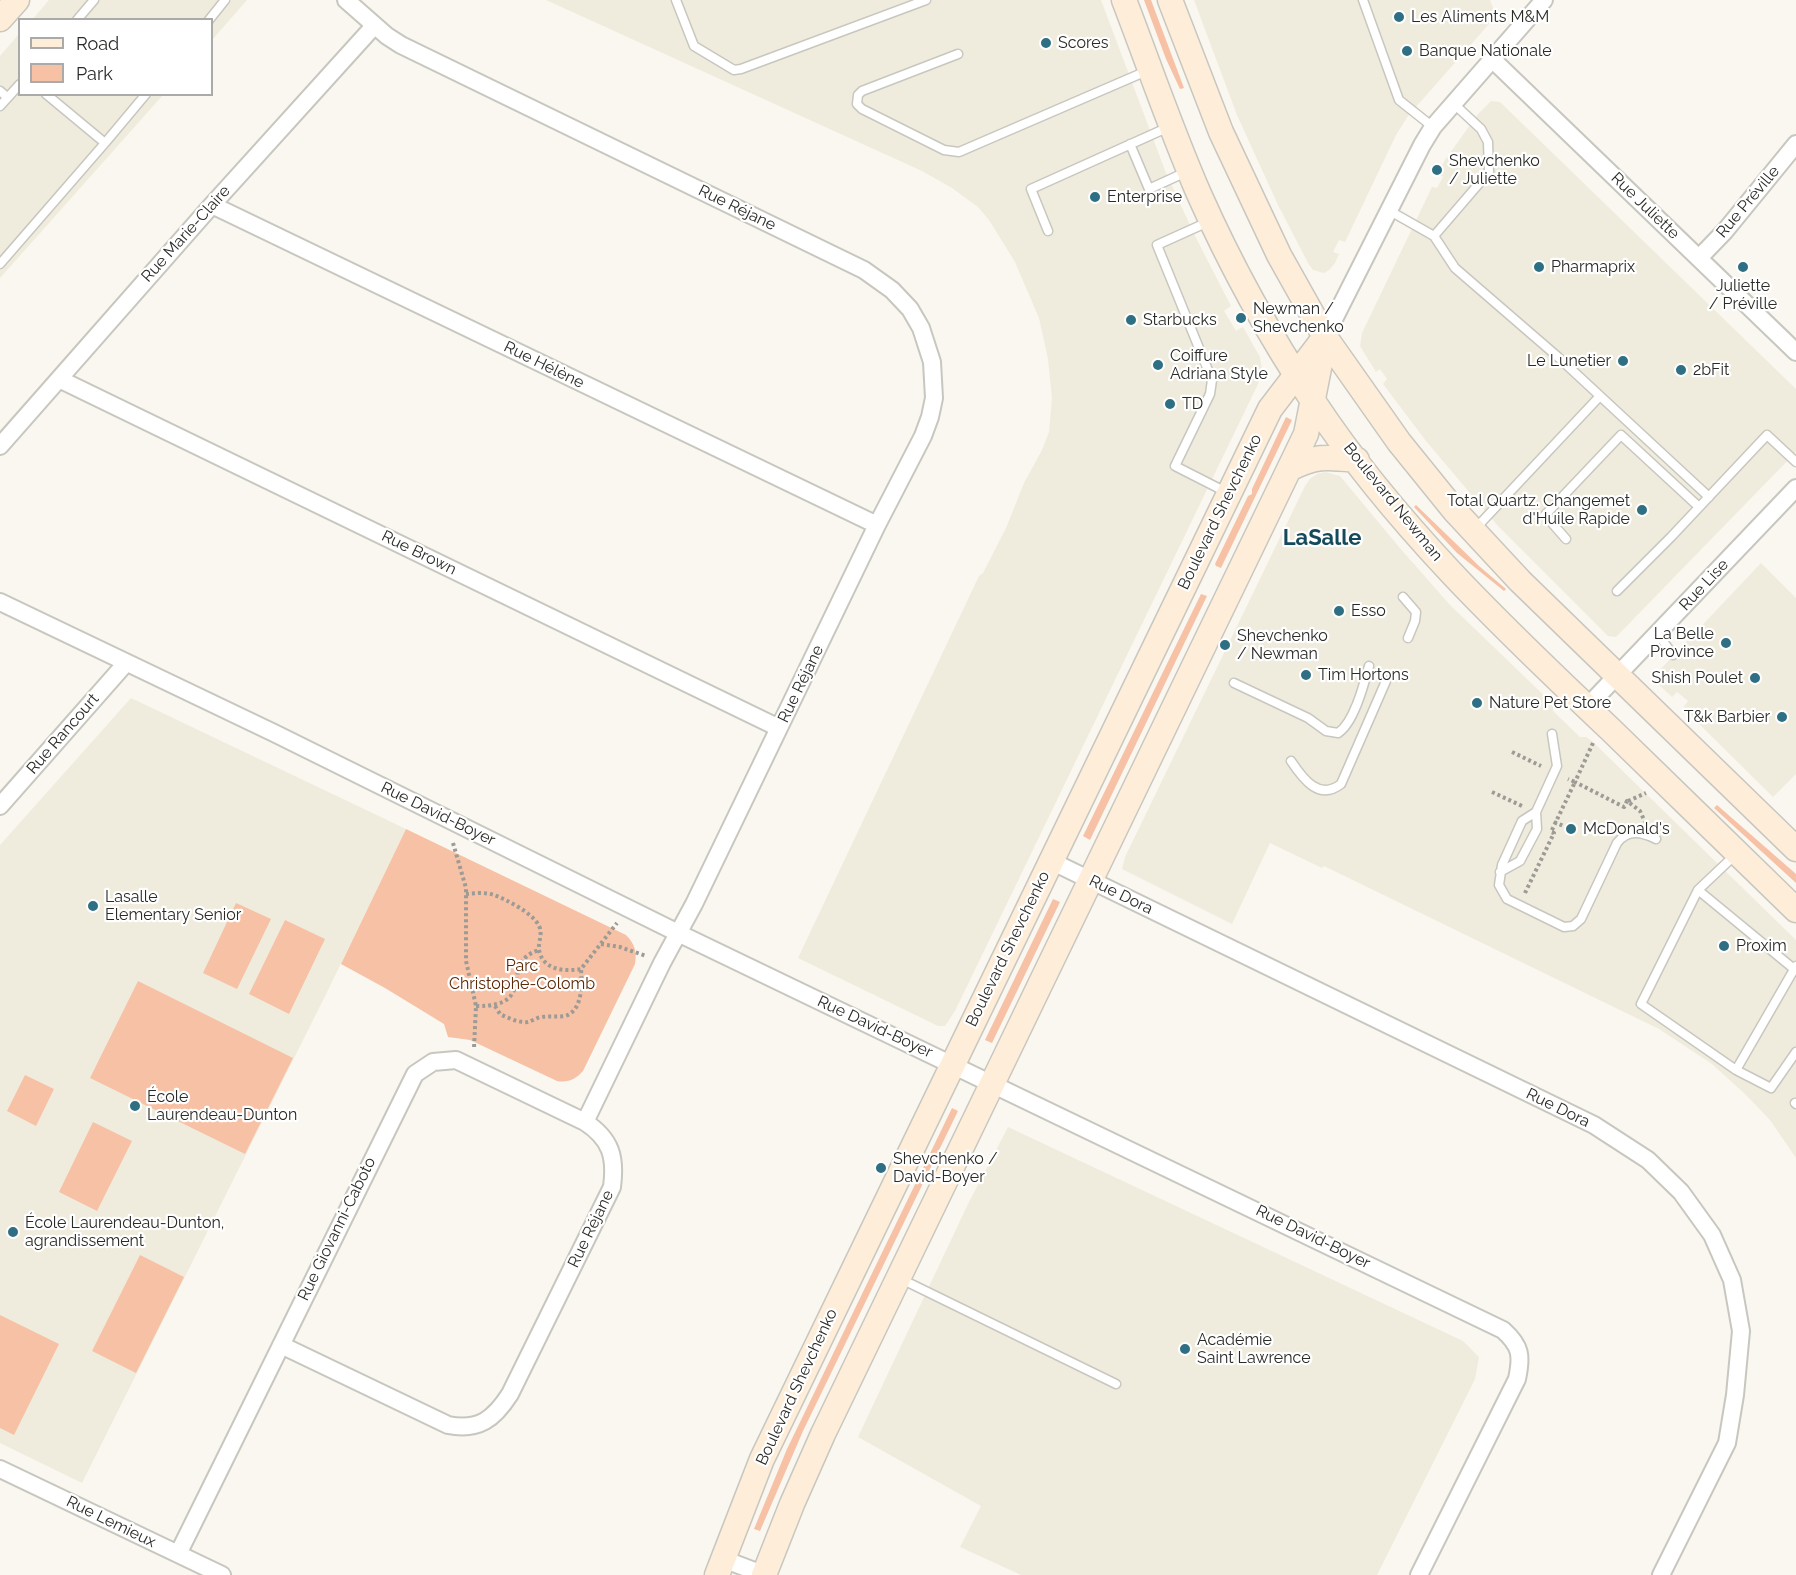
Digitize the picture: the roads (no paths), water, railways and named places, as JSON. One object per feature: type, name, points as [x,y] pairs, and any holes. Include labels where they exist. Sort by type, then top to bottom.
[{"type":"street","points":[[0,20],[17,0]]},
{"type":"street","name":"Rue Réjane","points":[[281,1345],[448,1425],[472,1427],[484,1422],[502,1406],[612,1187],[613,1157],[608,1143],[597,1130],[585,1122],[662,963],[701,891],[877,525],[923,436],[933,398],[932,362],[925,336],[910,309],[892,290],[864,270],[401,45],[374,26],[346,0]]},
{"type":"street","name":"Boulevard Newman","points":[[1124,0],[1171,126],[1212,220],[1252,300],[1313,401],[1402,518],[1445,566],[1586,708],[1796,910]]},
{"type":"street","points":[[1170,0],[1206,97],[1237,169],[1279,255],[1325,338],[1414,461],[1473,531],[1520,581],[1796,849]]},
{"type":"street","name":"Boulevard Shevchenko","points":[[720,1567],[766,1451],[1270,409],[1325,338],[1422,145],[1433,128],[1544,0]]},
{"type":"street","name":"Rue Marie-Claire","points":[[0,446],[212,205],[374,26]]},
{"type":"street","name":"Rue Juliette","points":[[1493,60],[1796,352]]},
{"type":"street","name":"Rue Préville","points":[[1699,258],[1725,231],[1796,144]]},
{"type":"street","name":"Rue Hélène","points":[[212,205],[877,525]]},
{"type":"street","name":"Boulevard Shevchenko","points":[[764,1575],[823,1434],[897,1278],[1306,434],[1325,338]]},
{"type":"street","name":"Rue Brown","points":[[58,379],[780,728]]},
{"type":"street","points":[[1289,469],[1318,458],[1357,460]]},
{"type":"street","name":"Rue Lise","points":[[1586,708],[1796,488]]},
{"type":"street","name":"Rue David-Boyer","points":[[0,602],[628,909],[1503,1330],[1516,1342],[1520,1363],[1517,1379],[1419,1575]]},
{"type":"street","name":"Rue Rancourt","points":[[0,806],[126,663]]},
{"type":"street","name":"Rue Dora","points":[[1051,861],[1594,1125],[1648,1160],[1681,1192],[1712,1234],[1732,1280],[1741,1331],[1735,1395],[1727,1443],[1661,1575]]},
{"type":"street","name":"Rue Giovanni-Caboto","points":[[178,1554],[414,1074],[433,1062],[456,1060],[585,1122]]},
{"type":"street","name":"Rue Lemieux","points":[[0,1468],[222,1575]]},
{"type":"street","points":[[720,1567],[764,1575]]},
{"type":"lane","points":[[79,18],[94,0]]},
{"type":"lane","points":[[211,18],[225,0]]},
{"type":"lane","points":[[676,0],[694,46],[734,70],[926,0]]},
{"type":"lane","points":[[1363,0],[1399,100],[1433,128]]},
{"type":"lane","points":[[958,54],[862,91],[858,95],[857,104],[862,109],[944,150],[959,152],[1150,69]]},
{"type":"lane","points":[[0,106],[4,94],[18,85]]},
{"type":"lane","points":[[48,96],[105,143]]},
{"type":"lane","points":[[0,264],[144,96]]},
{"type":"lane","points":[[1434,236],[1489,172],[1488,142],[1481,129],[1454,103]]},
{"type":"lane","points":[[1048,231],[1031,189],[1171,126]]},
{"type":"lane","points":[[1130,144],[1149,189],[1189,170]]},
{"type":"lane","points":[[1390,211],[1434,236],[1455,268],[1600,396],[1709,497]]},
{"type":"lane","points":[[1212,220],[1157,246],[1212,380],[1210,394],[1175,466],[1229,494]]},
{"type":"lane","points":[[1473,531],[1600,396]]},
{"type":"lane","points":[[1566,538],[1545,515],[1622,435],[1699,507]]},
{"type":"lane","points":[[1617,591],[1767,435],[1796,462]]},
{"type":"lane","points":[[1403,597],[1416,612],[1408,638]]},
{"type":"lane","points":[[1658,634],[1673,655]]},
{"type":"lane","points":[[1234,683],[1308,718],[1326,731],[1338,733],[1346,727],[1357,704],[1369,666]]},
{"type":"lane","points":[[1292,761],[1307,783],[1320,789],[1331,790],[1341,784],[1386,681]]},
{"type":"lane","points":[[1500,872],[1518,863],[1524,856],[1537,829],[1536,812],[1557,766],[1552,734]]},
{"type":"lane","points":[[1536,812],[1522,821],[1500,872],[1499,885],[1507,899],[1560,926],[1569,927],[1581,919],[1619,840],[1636,832],[1656,839]]},
{"type":"lane","points":[[1737,853],[1698,890],[1641,1004],[1737,1070],[1771,1088],[1796,1052]]},
{"type":"lane","points":[[1698,890],[1795,968],[1737,1070]]},
{"type":"lane","points":[[897,1278],[1116,1383]]},
{"type":"place","name":"Les Aliments M&M","points":[[1399,17]]},
{"type":"place","name":"Scores","points":[[1046,43]]},
{"type":"place","name":"Banque Nationale","points":[[1407,51]]},
{"type":"place","name":"Shevchenko / Juliette","points":[[1437,170]]},
{"type":"place","name":"Enterprise","points":[[1095,197]]},
{"type":"place","name":"Pharmaprix","points":[[1539,267]]},
{"type":"place","name":"Juliette / Préville","points":[[1743,267]]},
{"type":"place","name":"Newman / Shevchenko","points":[[1241,318]]},
{"type":"place","name":"Starbucks","points":[[1131,320]]},
{"type":"place","name":"Le Lunetier","points":[[1623,361]]},
{"type":"place","name":"Coiffure Adriana Style","points":[[1158,365]]},
{"type":"place","name":"2bFit","points":[[1681,370]]},
{"type":"place","name":"TD","points":[[1170,404]]},
{"type":"place","name":"Total Quartz. Changemet d'Huile Rapide","points":[[1642,510]]},
{"type":"place","name":"Esso","points":[[1339,611]]},
{"type":"place","name":"La Belle Province","points":[[1726,643]]},
{"type":"place","name":"Shevchenko / Newman","points":[[1225,645]]},
{"type":"place","name":"Tim Hortons","points":[[1306,675]]},
{"type":"place","name":"Shish Poulet","points":[[1755,678]]},
{"type":"place","name":"Nature Pet Store","points":[[1477,703]]},
{"type":"place","name":"T&k Barbier","points":[[1782,717]]},
{"type":"place","name":"McDonald's","points":[[1571,829]]},
{"type":"place","name":"Lasalle Elementary Senior","points":[[93,906]]},
{"type":"place","name":"Proxim","points":[[1724,946]]},
{"type":"place","name":"École Laurendeau-Dunton","points":[[135,1106]]},
{"type":"place","name":"Shevchenko / David-Boyer","points":[[881,1168]]},
{"type":"place","name":"École Laurendeau-Dunton, agrandissement","points":[[13,1232]]},
{"type":"place","name":"Académie Saint Lawrence","points":[[1185,1349]]},
{"type":"district","name":"LaSalle","points":[[1322,538]]},
{"type":"park label","name":"Parc Christophe-Colomb","points":[[522,975]]}]
